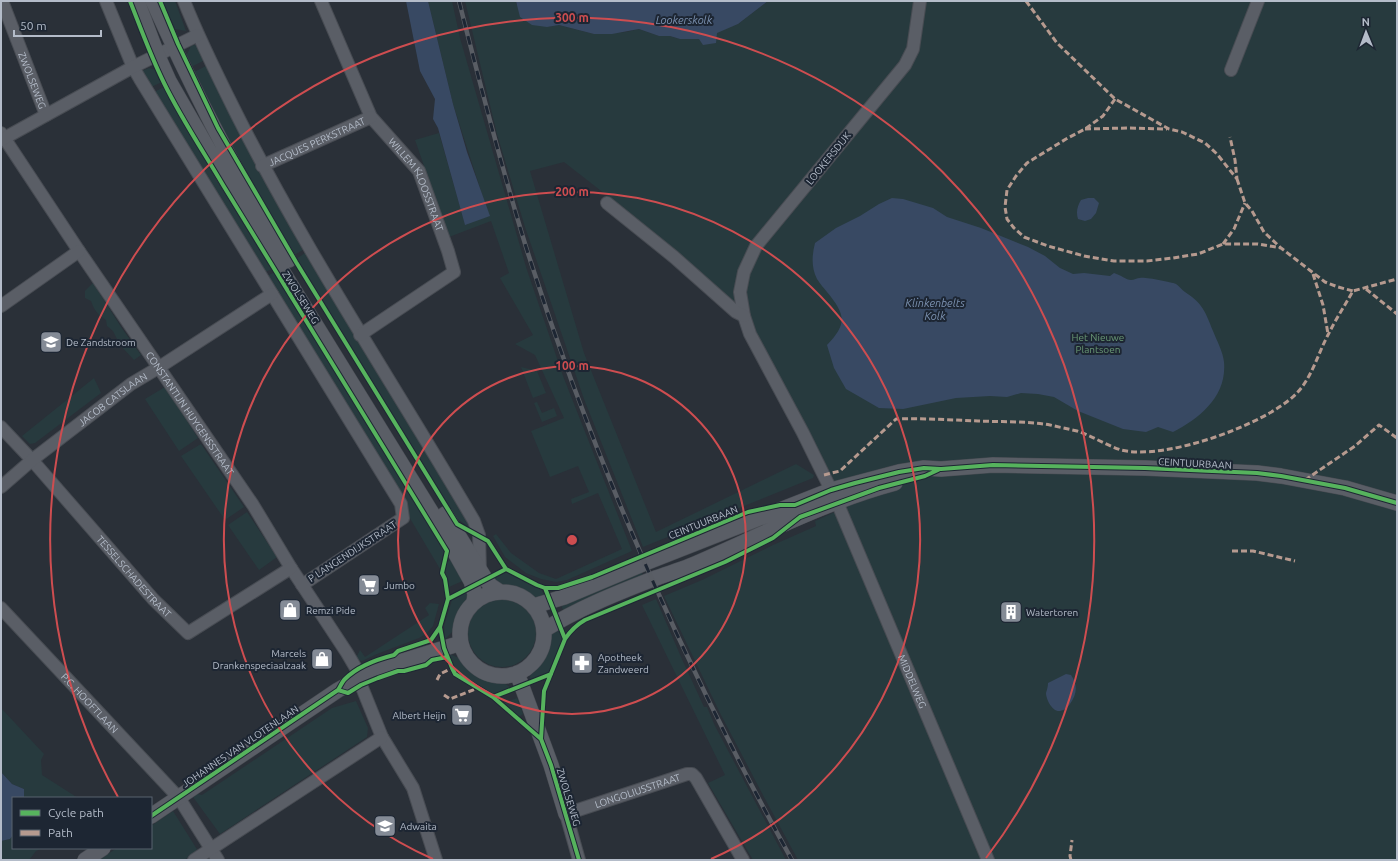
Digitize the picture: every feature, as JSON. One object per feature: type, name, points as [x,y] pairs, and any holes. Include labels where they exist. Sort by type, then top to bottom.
[{"type":"street","name":"ZWOLSEWEG","points":[[2,1],[46,115]]},
{"type":"street","points":[[106,1],[133,67],[272,294]]},
{"type":"street","name":"ZWOLSEWEG","points":[[137,1],[169,81],[223,175],[443,531],[471,581],[475,594],[474,602]]},
{"type":"street","name":"ZWOLSEWEG","points":[[153,1],[195,92],[235,170],[283,251],[480,571],[491,586],[500,592]]},
{"type":"street","points":[[184,1],[198,35],[262,166],[360,335],[474,521],[479,535],[480,571]]},
{"type":"street","name":"WILLEM KLOOSSTRAAT","points":[[321,1],[371,117],[419,171],[448,250],[454,272],[360,335]]},
{"type":"street","name":"LOOKERSDIJK","points":[[834,496],[750,334],[744,316],[740,292],[741,282],[747,264],[754,251],[905,65],[913,49],[920,1]]},
{"type":"street","points":[[1231,70],[1258,1]]},
{"type":"street","points":[[2,137],[46,115],[157,54],[198,35]]},
{"type":"street","name":"JACQUES PERKSTRAAT","points":[[262,166],[371,117]]},
{"type":"street","name":"CONSTANTIJN HUYGENSSTRAAT","points":[[2,137],[158,368],[253,505],[291,568],[347,653],[357,670],[382,737],[413,788],[436,860]]},
{"type":"street","points":[[607,203],[674,257],[736,312],[744,316]]},
{"type":"street","points":[[1,306],[79,251]]},
{"type":"street","name":"JACOB CATSLAAN","points":[[1,487],[32,460],[131,384],[272,294]]},
{"type":"street","name":"P LANGENDIJKSTRAAT","points":[[272,294],[402,504],[403,518],[302,585]]},
{"type":"street","name":"TESSELSCHADESTRAAT","points":[[1,427],[32,460],[153,599],[188,633],[291,568]]},
{"type":"street","name":"CEINTUURBAAN","points":[[534,606],[564,597],[645,562],[899,472],[924,468],[941,469],[993,465],[1146,468],[1257,474],[1281,476],[1345,488],[1397,504]]},
{"type":"street","name":"CEINTUURBAAN","points":[[544,630],[612,596],[689,566],[800,517],[834,496]]},
{"type":"street","name":"MIDDELWEG","points":[[834,496],[988,860]]},
{"type":"street","points":[[500,592],[509,592],[519,595],[534,606],[541,618],[544,630],[540,653],[530,665],[517,673],[503,676],[482,671],[471,662],[463,650],[460,628],[465,614],[474,602],[486,595],[500,592]]},
{"type":"street","name":"P.C. HOOFTLAAN","points":[[1,608],[179,798],[218,860]]},
{"type":"street","name":"JOHANNES VAN VLOTENLAAN","points":[[152,815],[338,690],[359,678],[382,668],[461,643]]},
{"type":"street","name":"ZWOLSEWEG","points":[[517,673],[551,765],[579,860]]},
{"type":"street","points":[[194,860],[382,737]]},
{"type":"street","name":"LONGOLIUSSTRAAT","points":[[566,814],[687,774],[692,774],[696,778],[743,860]]},
{"type":"street","points":[[85,860],[102,849]]},
{"type":"green space","points":[[162,1],[175,1],[186,31],[175,29]]},
{"type":"green space","points":[[428,1],[452,1],[460,38],[526,267],[563,376],[632,551],[567,580],[556,582],[541,579],[526,573],[505,557],[493,536],[496,534],[511,553],[539,573],[556,579],[622,549],[598,493],[572,504],[571,499],[589,492],[578,466],[550,477],[531,431],[564,418],[535,355],[515,344],[533,335],[500,278],[509,273],[491,221],[449,237],[415,140],[439,133],[465,224],[489,216],[453,104]]},
{"type":"green space","points":[[465,1],[516,1],[516,4],[547,27],[559,25],[594,34],[626,32],[639,29],[659,36],[670,36],[680,39],[699,39],[738,24],[768,1],[916,1],[910,43],[901,62],[747,256],[738,309],[678,254],[632,215],[564,162],[530,171],[584,353],[656,532],[796,464],[814,475],[813,478],[643,547],[584,399],[525,227],[497,134]]},
{"type":"green space","name":"Het Nieuwe Plantsoen","points":[[924,1],[1397,1],[1397,860],[798,860],[720,713],[664,596],[702,580],[773,545],[816,526],[815,521],[846,507],[749,321],[743,300],[752,260],[911,65]]},
{"type":"green space","points":[[191,46],[198,46],[205,60],[191,67],[186,56]]},
{"type":"green space","points":[[208,65],[236,126],[303,250],[294,255],[241,165],[194,72]]},
{"type":"green space","points":[[149,68],[156,70],[162,82],[149,88],[142,71]]},
{"type":"green space","points":[[164,87],[213,174],[272,269],[263,273],[152,93]]},
{"type":"green space","points":[[305,253],[468,518],[470,528],[455,517],[296,259]]},
{"type":"green space","points":[[275,272],[444,550],[440,569],[408,515],[408,505],[265,277]]},
{"type":"green space","points":[[93,283],[141,355],[134,360],[120,345],[113,331],[107,326],[106,320],[93,307],[91,301],[85,298],[85,291]]},
{"type":"green space","points":[[521,367],[537,371],[546,393],[533,398]]},
{"type":"green space","points":[[94,378],[101,393],[35,443],[30,444],[22,436]]},
{"type":"green space","points":[[165,387],[198,438],[179,451],[145,399]]},
{"type":"green space","points":[[537,402],[542,413],[554,408],[557,416],[542,422],[534,403]]},
{"type":"green space","points":[[201,444],[244,507],[225,520],[181,456]]},
{"type":"green space","points":[[247,512],[277,557],[259,570],[228,525]]},
{"type":"green space","points":[[454,558],[467,579],[449,587],[445,574],[447,562]]},
{"type":"green space","points":[[640,568],[644,578],[565,615],[560,602]]},
{"type":"green space","points":[[505,573],[509,573],[541,589],[546,599],[539,600],[532,598],[519,590],[502,586],[490,580]]},
{"type":"green space","points":[[470,590],[469,601],[458,618],[453,631],[445,639],[444,626],[452,600]]},
{"type":"green space","points":[[502,599],[515,602],[526,609],[533,620],[536,633],[533,646],[526,657],[515,664],[502,667],[489,664],[478,657],[471,646],[468,633],[471,620],[478,609],[489,602]]},
{"type":"green space","points":[[656,599],[704,707],[707,707],[715,726],[786,860],[753,860],[708,783],[725,775],[642,605]]},
{"type":"green space","points":[[430,603],[439,604],[433,626],[427,633],[419,638],[362,661],[358,660],[357,656],[360,650],[365,657],[429,615],[425,608]]},
{"type":"green space","points":[[557,626],[563,638],[548,673],[530,680],[532,670],[541,658],[551,634]]},
{"type":"green space","points":[[448,654],[462,660],[482,676],[499,681],[511,688],[493,695],[457,673]]},
{"type":"green space","points":[[517,698],[523,714],[519,717],[504,703]]},
{"type":"green space","points":[[356,701],[368,728],[367,737],[220,834],[193,797],[197,794],[202,795],[332,708]]},
{"type":"green space","points":[[1,708],[44,754],[41,760],[42,775],[76,797],[24,797],[24,789],[12,784],[1,772]]},
{"type":"green space","points":[[173,811],[198,851],[184,860],[99,860],[116,849],[152,849],[152,825]]},
{"type":"green space","points":[[12,836],[12,849],[41,849],[36,851],[29,860],[1,860],[1,841],[10,839]]},
{"type":"water","points":[[406,1],[428,1],[453,104],[467,152],[490,216],[465,225],[438,128],[433,119],[435,99],[420,71]]},
{"type":"water","name":"Lookerskolk","points":[[516,1],[768,1],[738,24],[717,33],[716,43],[703,45],[699,39],[680,39],[670,36],[659,36],[639,29],[612,34],[594,34],[559,25],[547,27],[532,25],[520,17]]},
{"type":"water","name":"Klinkenbelts Kolk","points":[[892,198],[903,199],[933,208],[947,217],[981,228],[1028,247],[1045,256],[1060,268],[1073,274],[1084,273],[1110,276],[1114,273],[1129,280],[1147,278],[1176,284],[1196,300],[1203,308],[1221,350],[1224,362],[1224,374],[1216,395],[1202,413],[1173,432],[1158,427],[1146,432],[1123,429],[1078,411],[1054,397],[1038,394],[1021,393],[1007,397],[990,396],[956,398],[903,409],[879,408],[846,389],[834,368],[827,345],[838,331],[842,318],[838,306],[818,281],[815,274],[813,252],[815,243],[836,228]]},
{"type":"water","points":[[1094,198],[1099,203],[1096,213],[1091,219],[1085,221],[1078,219],[1077,212],[1081,200]]},
{"type":"water","points":[[1066,674],[1071,675],[1075,682],[1076,690],[1067,707],[1062,711],[1057,711],[1050,705],[1047,698],[1046,693],[1048,683]]},
{"type":"water","points":[[1,772],[12,784],[24,789],[24,797],[12,797],[12,836],[10,839],[1,841]]},
{"type":"railway","points":[[459,1],[491,125],[526,247],[552,326],[611,483],[678,637],[714,712],[792,860]]},
{"type":"marked path","points":[[1026,1],[1057,43],[1115,99],[1169,129],[1182,132],[1205,143],[1217,154],[1237,179],[1230,137]]},
{"type":"marked path","points":[[1115,99],[1103,116],[1085,129],[1027,163],[1016,176],[1007,190],[1005,207],[1007,219],[1024,237],[1048,246],[1084,256],[1114,261],[1147,261],[1173,258],[1198,254],[1223,244],[1258,244],[1281,248],[1325,282],[1353,291]]},
{"type":"marked path","points":[[1085,129],[1167,129]]},
{"type":"marked path","points":[[1237,179],[1245,203],[1252,211],[1264,232],[1281,248]]},
{"type":"marked path","points":[[1223,244],[1234,229],[1245,203]]},
{"type":"marked path","points":[[1313,274],[1323,305],[1328,334]]},
{"type":"marked path","points":[[824,475],[840,471],[896,419],[1023,422],[1050,425],[1077,431],[1121,450],[1140,452],[1162,450],[1213,438],[1262,417],[1281,406],[1296,394],[1302,388],[1311,373],[1325,341],[1353,291],[1397,279]]},
{"type":"marked path","points":[[1366,289],[1397,314]]},
{"type":"marked path","points":[[1305,480],[1355,446],[1379,425],[1397,438]]},
{"type":"marked path","points":[[1232,551],[1253,551],[1295,561]]},
{"type":"marked path","points":[[437,680],[440,674],[452,668]]},
{"type":"marked path","points":[[444,695],[450,699],[478,688]]},
{"type":"marked path","points":[[1071,860],[1072,840]]},
{"type":"cycle path","points":[[130,1],[159,73],[185,122],[447,551],[442,573],[445,579],[448,599]]},
{"type":"cycle path","points":[[160,1],[178,44],[218,128],[296,262],[457,524],[488,541],[506,569]]},
{"type":"cycle path","points":[[545,588],[558,588],[592,577],[748,512],[780,505],[795,505],[831,490],[855,483],[899,472],[924,468],[941,469],[993,465],[1145,468],[1257,473],[1345,488],[1397,503]]},
{"type":"cycle path","points":[[579,860],[551,765],[541,739],[544,691],[565,639],[572,630],[585,620],[725,562],[773,538],[800,517],[879,488],[925,476],[938,470]]},
{"type":"cycle path","points":[[551,674],[493,697],[455,674],[444,648],[440,627],[448,599],[506,569],[545,588],[565,639]]},
{"type":"cycle path","points":[[152,815],[338,690],[345,679],[355,671],[375,661],[394,655],[398,651],[431,640],[440,627]]},
{"type":"cycle path","points":[[338,690],[348,693],[361,685],[378,678],[398,671],[404,671],[426,665],[432,660],[447,657]]},
{"type":"cycle path","points":[[493,697],[541,739]]},
{"type":"place","name":"De Zandstroom","points":[[51,342]]},
{"type":"place","name":"Jumbo","points":[[369,585]]},
{"type":"place","name":"Remzi Pide","points":[[290,610]]},
{"type":"place","name":"Watertoren","points":[[1011,612]]},
{"type":"place","name":"Marcels Drankenspeciaalzaak","points":[[322,659]]},
{"type":"place","name":"Apotheek Zandweerd","points":[[582,663]]},
{"type":"place","name":"Albert Heijn","points":[[462,715]]},
{"type":"place","name":"Adwaita","points":[[385,826]]}]
